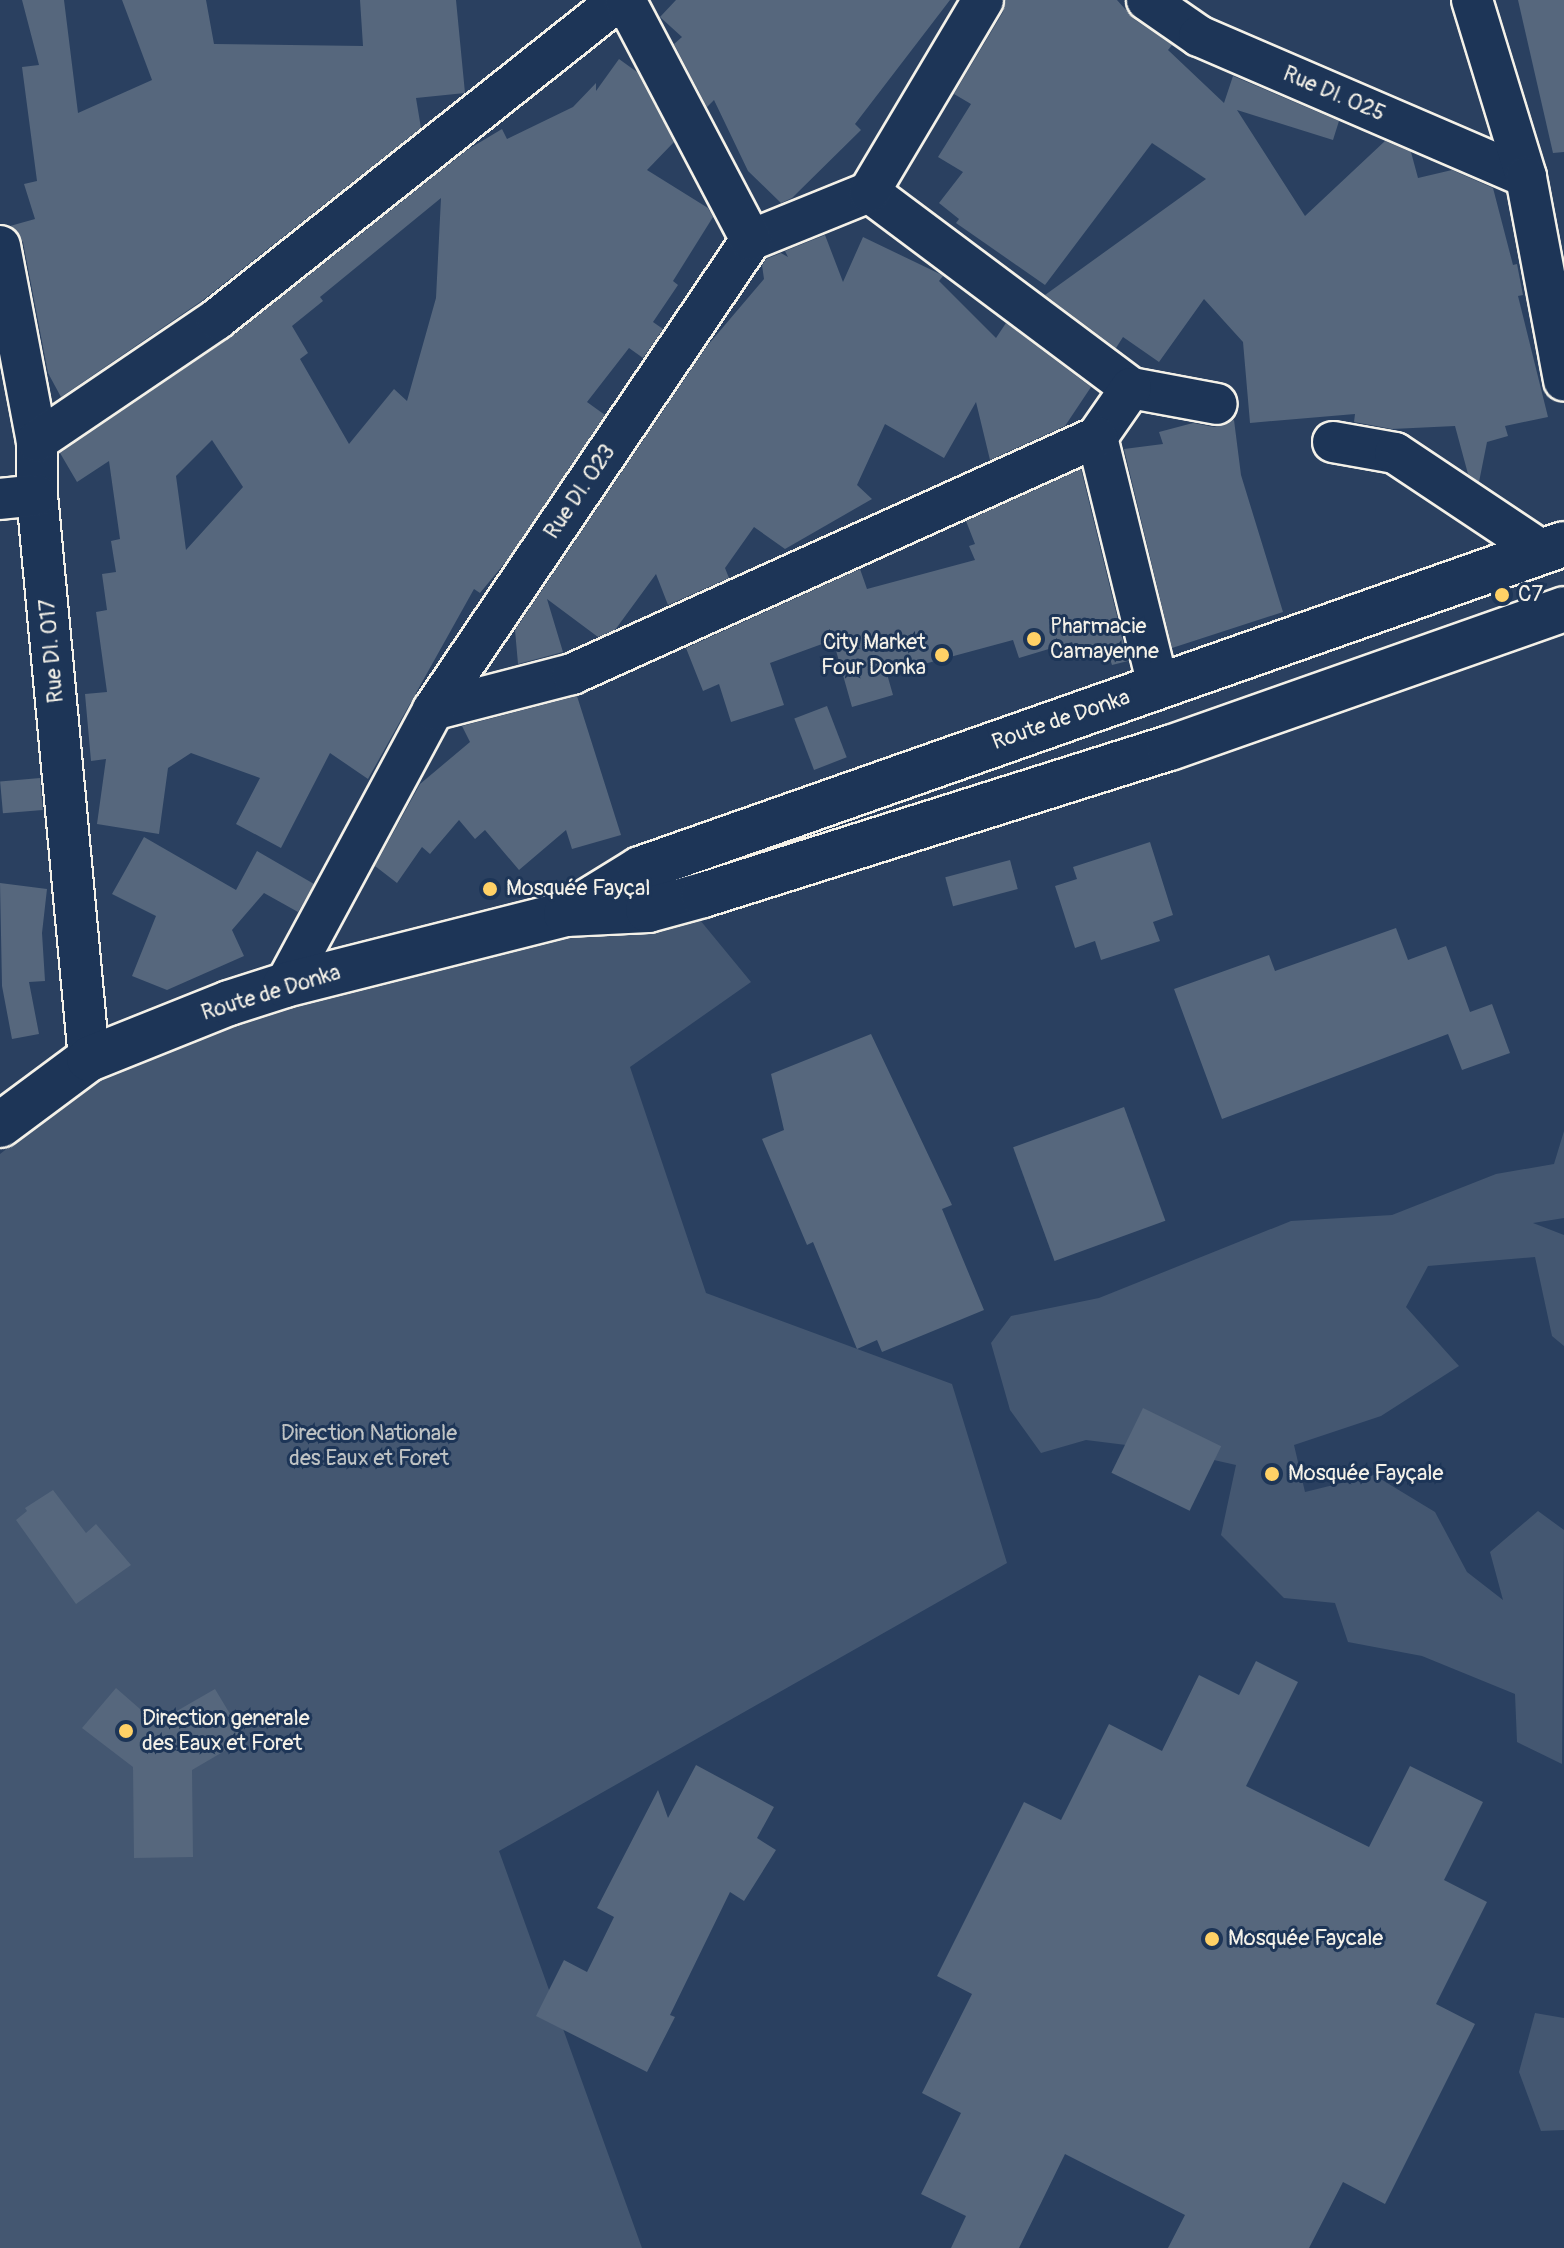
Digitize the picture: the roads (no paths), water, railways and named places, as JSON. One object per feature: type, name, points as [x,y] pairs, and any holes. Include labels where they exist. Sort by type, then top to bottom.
[{"type":"main road","name":"Route de Donka","points":[[566,914],[640,869],[1553,547]]},
{"type":"main road","name":"Route de Donka","points":[[0,1125],[89,1059],[285,985],[566,914],[648,910],[703,895],[1170,748],[1564,609]]},
{"type":"street","points":[[37,441],[217,319],[622,0],[751,240],[869,192],[983,0]]},
{"type":"street","name":"Rue DI. 025","points":[[1147,0],[1199,36],[1526,177]]},
{"type":"street","points":[[1472,0],[1526,177],[1564,380]]},
{"type":"street","points":[[869,192],[1131,388],[1217,404]]},
{"type":"street","name":"Rue DI. 023","points":[[285,985],[433,710],[751,240]]},
{"type":"street","name":"Rue DI. 017","points":[[2,268],[37,441],[19,497],[89,1059]]},
{"type":"street","points":[[433,710],[572,674],[1097,437],[1131,388]]},
{"type":"street","points":[[1097,437],[1158,686]]},
{"type":"street","points":[[1333,442],[1395,453],[1553,547]]},
{"type":"place","name":"C7","points":[[1502,595]]},
{"type":"place","name":"Pharmacie Camayenne","points":[[1034,639]]},
{"type":"place","name":"City Market Four Donka","points":[[942,655]]},
{"type":"place","name":"Mosquée Fayçal","points":[[490,889]]},
{"type":"place","name":"Mosquée Fayçale","points":[[1272,1474]]},
{"type":"place","name":"Direction generale des Eaux et Foret","points":[[126,1731]]},
{"type":"place","name":"Mosquée Faycale","points":[[1212,1939]]},
{"type":"park label","name":"Direction Nationale des Eaux et Foret","points":[[369,1446]]}]
